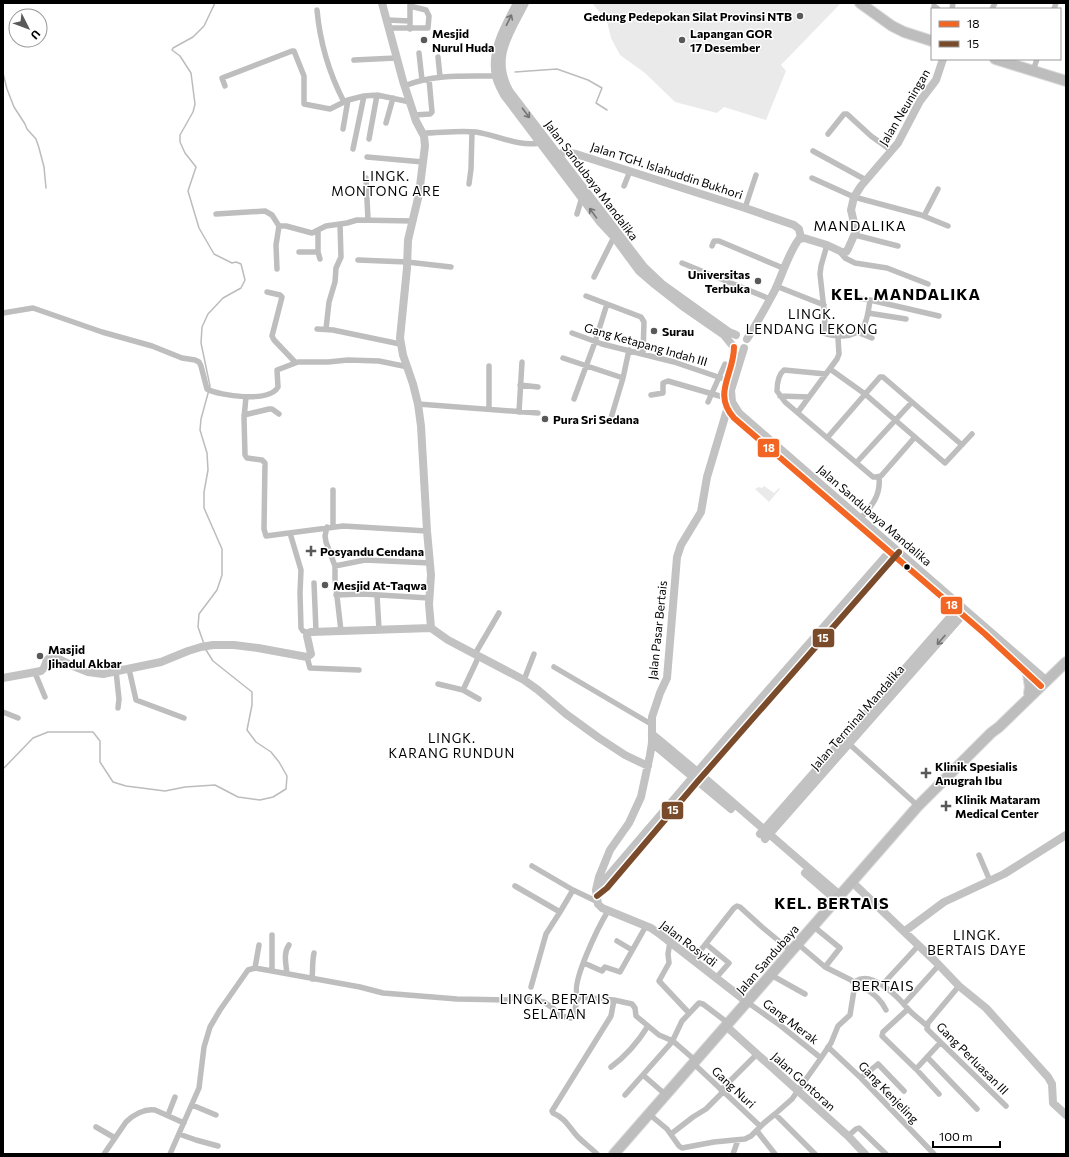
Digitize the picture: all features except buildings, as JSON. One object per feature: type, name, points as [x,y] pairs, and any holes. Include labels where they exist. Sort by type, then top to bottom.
[{"type":"highway","points":[[860,3],[898,29],[931,41]]},
{"type":"highway","points":[[869,3],[903,25],[931,35]]},
{"type":"highway","points":[[1012,60],[1035,65],[1066,75]]},
{"type":"highway","points":[[1035,65],[1066,80]]},
{"type":"highway","name":"Jalan Sandubaya","points":[[614,1154],[918,806],[1066,661]]},
{"type":"highway","points":[[1028,674],[1029,693]]},
{"type":"highway","name":"Jalan Sandubaya","points":[[992,733],[997,725],[1029,693],[1043,683]]},
{"type":"street","points":[[382,3],[404,86],[414,115],[425,138],[419,194],[408,240],[400,344],[418,404],[423,449],[427,532],[431,575],[429,598],[431,628]]},
{"type":"street","points":[[517,3],[496,50],[496,76],[504,96],[539,143],[552,152],[600,222],[615,234],[639,271],[653,284],[724,335],[737,349],[744,348],[747,343],[747,339],[759,320],[783,268],[801,238],[827,245],[840,252],[845,258],[852,260],[855,263],[887,268],[928,284]]},
{"type":"street","name":"Jalan Sandubaya Mandalika","points":[[525,3],[505,44],[501,62],[502,72],[510,92],[552,152],[615,234],[635,257],[654,277],[736,336]]},
{"type":"street","points":[[387,24],[410,28],[427,28],[430,18],[425,9],[410,4],[410,28]]},
{"type":"street","points":[[317,10],[319,33],[334,81],[346,101],[343,129]]},
{"type":"street","points":[[387,24],[410,20]]},
{"type":"street","points":[[225,86],[222,78],[294,51],[304,76],[304,103],[330,109],[346,101],[364,96],[377,95],[410,102]]},
{"type":"street","points":[[419,53],[422,80]]},
{"type":"street","points":[[438,57],[440,77]]},
{"type":"street","points":[[354,60],[396,58]]},
{"type":"street","name":"Jalan Neuningan","points":[[854,196],[901,139],[923,97],[936,80],[944,60]]},
{"type":"street","points":[[404,86],[422,80],[440,77],[496,76]]},
{"type":"street","points":[[414,115],[430,114],[432,112],[429,79]]},
{"type":"street","points":[[369,139],[377,95]]},
{"type":"street","points":[[353,149],[364,96]]},
{"type":"street","points":[[386,123],[393,98]]},
{"type":"street","points":[[828,134],[844,114],[847,114],[871,136],[892,151]]},
{"type":"street","points":[[423,133],[472,132],[531,145],[539,143]]},
{"type":"street","points":[[469,184],[472,132]]},
{"type":"street","points":[[813,151],[866,180]]},
{"type":"street","name":"Jalan TGH. Islahuddin Bukhori","points":[[552,152],[572,153],[745,208],[794,225],[798,229],[801,238]]},
{"type":"street","points":[[367,156],[423,162]]},
{"type":"street","points":[[624,186],[630,171]]},
{"type":"street","points":[[745,208],[756,175]]},
{"type":"street","points":[[366,178],[368,220]]},
{"type":"street","points":[[812,178],[854,196],[924,216],[948,226]]},
{"type":"street","points":[[924,216],[938,189]]},
{"type":"street","points":[[840,252],[844,252],[848,249],[855,235],[856,228],[851,210],[854,196]]},
{"type":"street","points":[[577,214],[582,197]]},
{"type":"street","points":[[216,214],[265,211],[272,215],[279,226],[276,245],[277,269]]},
{"type":"street","points":[[279,226],[292,227],[308,233],[326,226],[357,220],[413,221]]},
{"type":"street","points":[[326,329],[329,302],[336,268],[341,257],[340,224]]},
{"type":"street","points":[[318,230],[318,252],[320,259]]},
{"type":"street","points":[[594,277],[615,234]]},
{"type":"street","points":[[855,235],[898,246]]},
{"type":"street","points":[[712,246],[714,242],[719,241],[783,268]]},
{"type":"street","points":[[827,245],[820,270],[824,305],[824,333],[843,336],[857,332],[866,324],[870,300]]},
{"type":"street","points":[[299,252],[318,252]]},
{"type":"street","points":[[358,260],[407,262],[451,267]]},
{"type":"street","points":[[682,263],[770,298]]},
{"type":"street","points":[[776,286],[824,305]]},
{"type":"street","points":[[267,292],[280,295],[282,297],[272,336],[295,362]]},
{"type":"street","points":[[586,296],[642,318],[644,324],[643,354]]},
{"type":"street","points":[[857,298],[939,316]]},
{"type":"street","points":[[574,399],[587,366],[607,304]]},
{"type":"street","points":[[3,313],[33,308],[102,332],[152,346],[182,358],[195,360],[199,362],[201,366],[206,388],[210,391],[246,397],[272,393],[278,386],[277,370],[295,362],[328,362],[348,360],[373,361],[408,367]]},
{"type":"street","points":[[868,313],[906,319]]},
{"type":"street","points":[[317,329],[326,329],[400,344]]},
{"type":"street","points":[[857,332],[872,338]]},
{"type":"street","name":"Gang Ketapang Indah III","points":[[572,333],[595,342],[674,362],[720,378]]},
{"type":"street","points":[[708,402],[709,394],[734,359],[732,341],[736,336],[742,335],[747,339]]},
{"type":"street","points":[[798,412],[830,369],[839,354],[838,338]]},
{"type":"street","name":"Jalan Sandubaya Mandalika","points":[[744,348],[731,386],[731,399],[734,406],[757,433],[801,472],[860,519],[894,552],[962,610],[1043,683]]},
{"type":"street","points":[[611,418],[623,378],[629,350]]},
{"type":"street","points":[[563,358],[623,378]]},
{"type":"street","points":[[519,412],[522,362]]},
{"type":"street","points":[[725,364],[720,378],[727,410],[734,418],[757,433]]},
{"type":"street","points":[[489,366],[489,409]]},
{"type":"street","points":[[830,369],[865,394],[945,463],[972,434]]},
{"type":"street","points":[[826,374],[784,370],[780,375],[777,391],[780,396],[827,438],[873,476],[879,477]]},
{"type":"street","points":[[827,438],[878,378],[882,377],[962,445]]},
{"type":"street","points":[[651,395],[663,394],[663,382],[668,381],[724,398]]},
{"type":"street","points":[[520,386],[538,387]]},
{"type":"street","points":[[780,396],[809,397]]},
{"type":"street","points":[[246,397],[244,415],[245,456],[248,458],[262,460],[266,465],[265,534],[268,536],[343,526],[427,532]]},
{"type":"street","points":[[857,462],[912,402]]},
{"type":"street","points":[[418,404],[538,413]]},
{"type":"street","points":[[244,415],[269,409],[272,409],[279,414]]},
{"type":"street","name":"Jalan Pasar Bertais","points":[[597,896],[599,876],[610,850],[629,823],[639,804],[645,786],[652,738],[653,713],[667,678],[676,557],[681,544],[701,512],[707,477],[727,410]]},
{"type":"street","points":[[860,519],[875,501],[878,493],[879,477],[915,438]]},
{"type":"street","points":[[532,866],[573,890],[597,896],[607,888],[663,817],[698,776],[894,552],[801,472]]},
{"type":"street","points":[[333,490],[330,527],[325,536],[335,566],[334,579],[341,631]]},
{"type":"street","points":[[290,533],[300,566],[301,628],[303,631],[312,632],[431,628],[448,640],[524,680],[576,722],[599,738],[625,755],[648,766]]},
{"type":"street","points":[[335,566],[365,560],[430,564]]},
{"type":"street","points":[[307,657],[310,656],[311,652],[308,639],[312,632],[314,583]]},
{"type":"street","points":[[336,595],[429,598]]},
{"type":"street","points":[[377,596],[379,629]]},
{"type":"street","points":[[962,610],[1028,674],[1043,683]]},
{"type":"street","name":"Jalan Terminal Mandalika","points":[[764,835],[962,610]]},
{"type":"street","points":[[463,690],[477,655],[499,613]]},
{"type":"street","points":[[3,678],[41,671],[48,659],[53,657],[73,666],[103,674],[161,662],[201,647],[213,645],[234,645],[258,648],[307,657]]},
{"type":"street","points":[[524,680],[534,654]]},
{"type":"street","points":[[307,657],[310,668],[359,670]]},
{"type":"street","points":[[554,667],[652,724]]},
{"type":"street","points":[[129,669],[136,700],[184,718]]},
{"type":"street","points":[[116,671],[119,699],[118,708]]},
{"type":"street","points":[[35,673],[45,697]]},
{"type":"street","points":[[438,684],[463,690],[479,699]]},
{"type":"street","points":[[3,712],[18,718]]},
{"type":"street","points":[[652,738],[838,898]]},
{"type":"street","points":[[846,742],[918,806]]},
{"type":"street","points":[[905,931],[944,902],[990,882],[1066,836]]},
{"type":"street","points":[[979,855],[990,882]]},
{"type":"street","points":[[852,882],[905,931],[958,986],[989,1012],[1048,1077],[1051,1082],[1053,1103],[1066,1115]]},
{"type":"street","points":[[515,886],[560,912]]},
{"type":"street","points":[[532,987],[546,934],[573,890]]},
{"type":"street","name":"Jalan Rosyidi","points":[[597,896],[602,908],[655,931],[747,1002]]},
{"type":"street","points":[[693,960],[734,908],[738,906],[794,948],[878,998],[886,1010]]},
{"type":"street","points":[[170,1154],[199,1088],[204,1047],[210,1027],[246,971],[255,968],[360,987],[383,993],[457,999],[508,1000],[518,997],[544,1002],[554,1009],[553,1014],[570,1018],[573,1017],[578,998],[576,994],[578,980],[584,963],[597,930],[608,911]]},
{"type":"street","points":[[584,963],[602,971],[605,966],[620,972],[646,926]]},
{"type":"street","points":[[813,926],[840,948],[825,967]]},
{"type":"street","points":[[272,936],[272,971]]},
{"type":"street","points":[[617,941],[632,950]]},
{"type":"street","points":[[670,942],[668,954],[669,963],[659,981],[689,1013]]},
{"type":"street","points":[[706,944],[730,963],[716,978]]},
{"type":"street","points":[[255,968],[260,945]]},
{"type":"street","points":[[287,974],[285,954],[289,945]]},
{"type":"street","points":[[882,985],[919,945]]},
{"type":"street","points":[[312,979],[314,952]]},
{"type":"street","points":[[938,1094],[916,1069],[882,1035],[939,965]]},
{"type":"street","points":[[770,975],[805,994]]},
{"type":"street","points":[[649,1114],[671,1134],[680,1147],[685,1148],[714,1142],[748,1138],[787,1104],[798,1092],[828,1047],[838,1026],[851,1013],[855,983],[860,978],[868,978],[882,985],[927,1026]]},
{"type":"street","name":"Gang Perluasan III","points":[[958,986],[928,1022],[928,1030],[1006,1106]]},
{"type":"street","points":[[578,998],[614,1000],[611,1016],[552,1111],[553,1114],[563,1118],[577,1136],[597,1154]]},
{"type":"street","name":"Gang Nuri","points":[[614,1000],[632,1004],[635,1015],[662,1037],[673,1040],[759,1129],[774,1154]]},
{"type":"street","name":"Gang Merak","points":[[747,1002],[781,1026],[821,1058]]},
{"type":"street","points":[[625,1095],[673,1040],[682,1021],[699,1003],[702,1003],[727,1025]]},
{"type":"street","name":"Jalan Gontoran","points":[[727,1025],[756,1054],[848,1136],[865,1154]]},
{"type":"street","points":[[611,1067],[624,1056],[640,1038],[648,1026]]},
{"type":"street","points":[[916,1069],[940,1043]]},
{"type":"street","name":"Gang Kenjeling","points":[[828,1047],[861,1078],[934,1154]]},
{"type":"street","points":[[671,1134],[706,1109],[756,1054]]},
{"type":"street","points":[[927,1057],[977,1109]]},
{"type":"street","points":[[861,1078],[878,1064],[904,1091]]},
{"type":"street","points":[[643,1075],[666,1095]]},
{"type":"street","points":[[168,1115],[176,1097]]},
{"type":"street","points":[[192,1105],[216,1116]]},
{"type":"street","points":[[104,1154],[121,1128],[130,1118],[145,1111],[152,1109],[184,1123]]},
{"type":"street","points":[[776,1114],[815,1154]]},
{"type":"street","points":[[96,1127],[115,1138]]},
{"type":"street","points":[[848,1136],[859,1128],[886,1154]]},
{"type":"street","points":[[178,1134],[218,1146]]},
{"type":"street","points":[[733,1154],[738,1140]]},
{"type":"shaded area","points":[[592,3],[841,3],[781,65],[786,71],[766,120],[724,107],[717,113],[675,102],[645,73],[620,55],[611,38],[607,21]]},
{"type":"shaded area","points":[[764,486],[774,493],[779,488],[780,489],[769,502],[755,489],[759,487],[762,488]]},
{"type":"waterway","points":[[204,644],[198,627],[199,614],[217,590],[222,575],[222,549],[204,508],[204,492],[208,470],[207,453],[200,430],[201,419],[210,386],[201,343],[202,327],[208,314],[223,298],[241,288],[245,280],[241,264],[236,262],[232,263],[214,254],[199,228],[188,191],[196,167],[185,153],[180,142],[180,135],[193,112],[195,104],[191,73],[180,56],[172,50],[193,37],[204,26],[215,3]]},
{"type":"waterway","points":[[515,72],[557,69],[588,80],[602,88],[596,103],[607,110]]},
{"type":"waterway","points":[[3,73],[14,107],[27,129],[36,139],[44,167],[46,188]]},
{"type":"waterway","points":[[3,769],[33,738],[48,732],[93,732],[100,741],[100,762],[113,782],[126,786],[165,791],[185,787],[215,785],[238,797],[260,800],[273,797],[286,789],[287,776],[271,752],[256,742],[247,730],[252,705],[252,692],[213,661],[206,650]]},
{"type":"transit line","name":"18","points":[[734,347],[724,392],[728,409],[734,418],[985,634],[1041,686]]},
{"type":"transit line","name":"15","points":[[597,896],[607,888],[698,781],[899,552]]},
{"type":"place","name":"Gedung Pedepokan Silat Provinsi NTB","points":[[800,16]]},
{"type":"place","name":"Mesjid Nurul Huda","points":[[424,40]]},
{"type":"place","name":"Lapangan GOR 17 Desember","points":[[682,40]]},
{"type":"place","name":"Universitas Terbuka","points":[[758,281]]},
{"type":"place","name":"Surau","points":[[654,331]]},
{"type":"place","name":"Pura Sri Sedana","points":[[545,419]]},
{"type":"place","name":"Posyandu Cendana","points":[[311,551]]},
{"type":"place","name":"Mesjid At-Taqwa","points":[[325,585]]},
{"type":"place","name":"Masjid Jihadul Akbar","points":[[40,656]]},
{"type":"place","name":"Klinik Spesialis Anugrah Ibu","points":[[926,773]]},
{"type":"place","name":"Klinik Mataram Medical Center","points":[[946,806]]},
{"type":"district","name":"LINGK. MONTONG ARE","points":[[386,184]]},
{"type":"district","name":"MANDALIKA","points":[[860,225]]},
{"type":"district","name":"KEL. MANDALIKA","points":[[906,293]]},
{"type":"district","name":"LINGK. LENDANG LEKONG","points":[[812,322]]},
{"type":"district","name":"LINGK. KARANG RUNDUN","points":[[452,746]]},
{"type":"district","name":"KEL. BERTAIS","points":[[832,902]]},
{"type":"district","name":"LINGK. BERTAIS DAYE","points":[[977,942]]},
{"type":"district","name":"BERTAIS","points":[[883,985]]},
{"type":"district","name":"LINGK. BERTAIS SELATAN","points":[[555,1006]]}]
